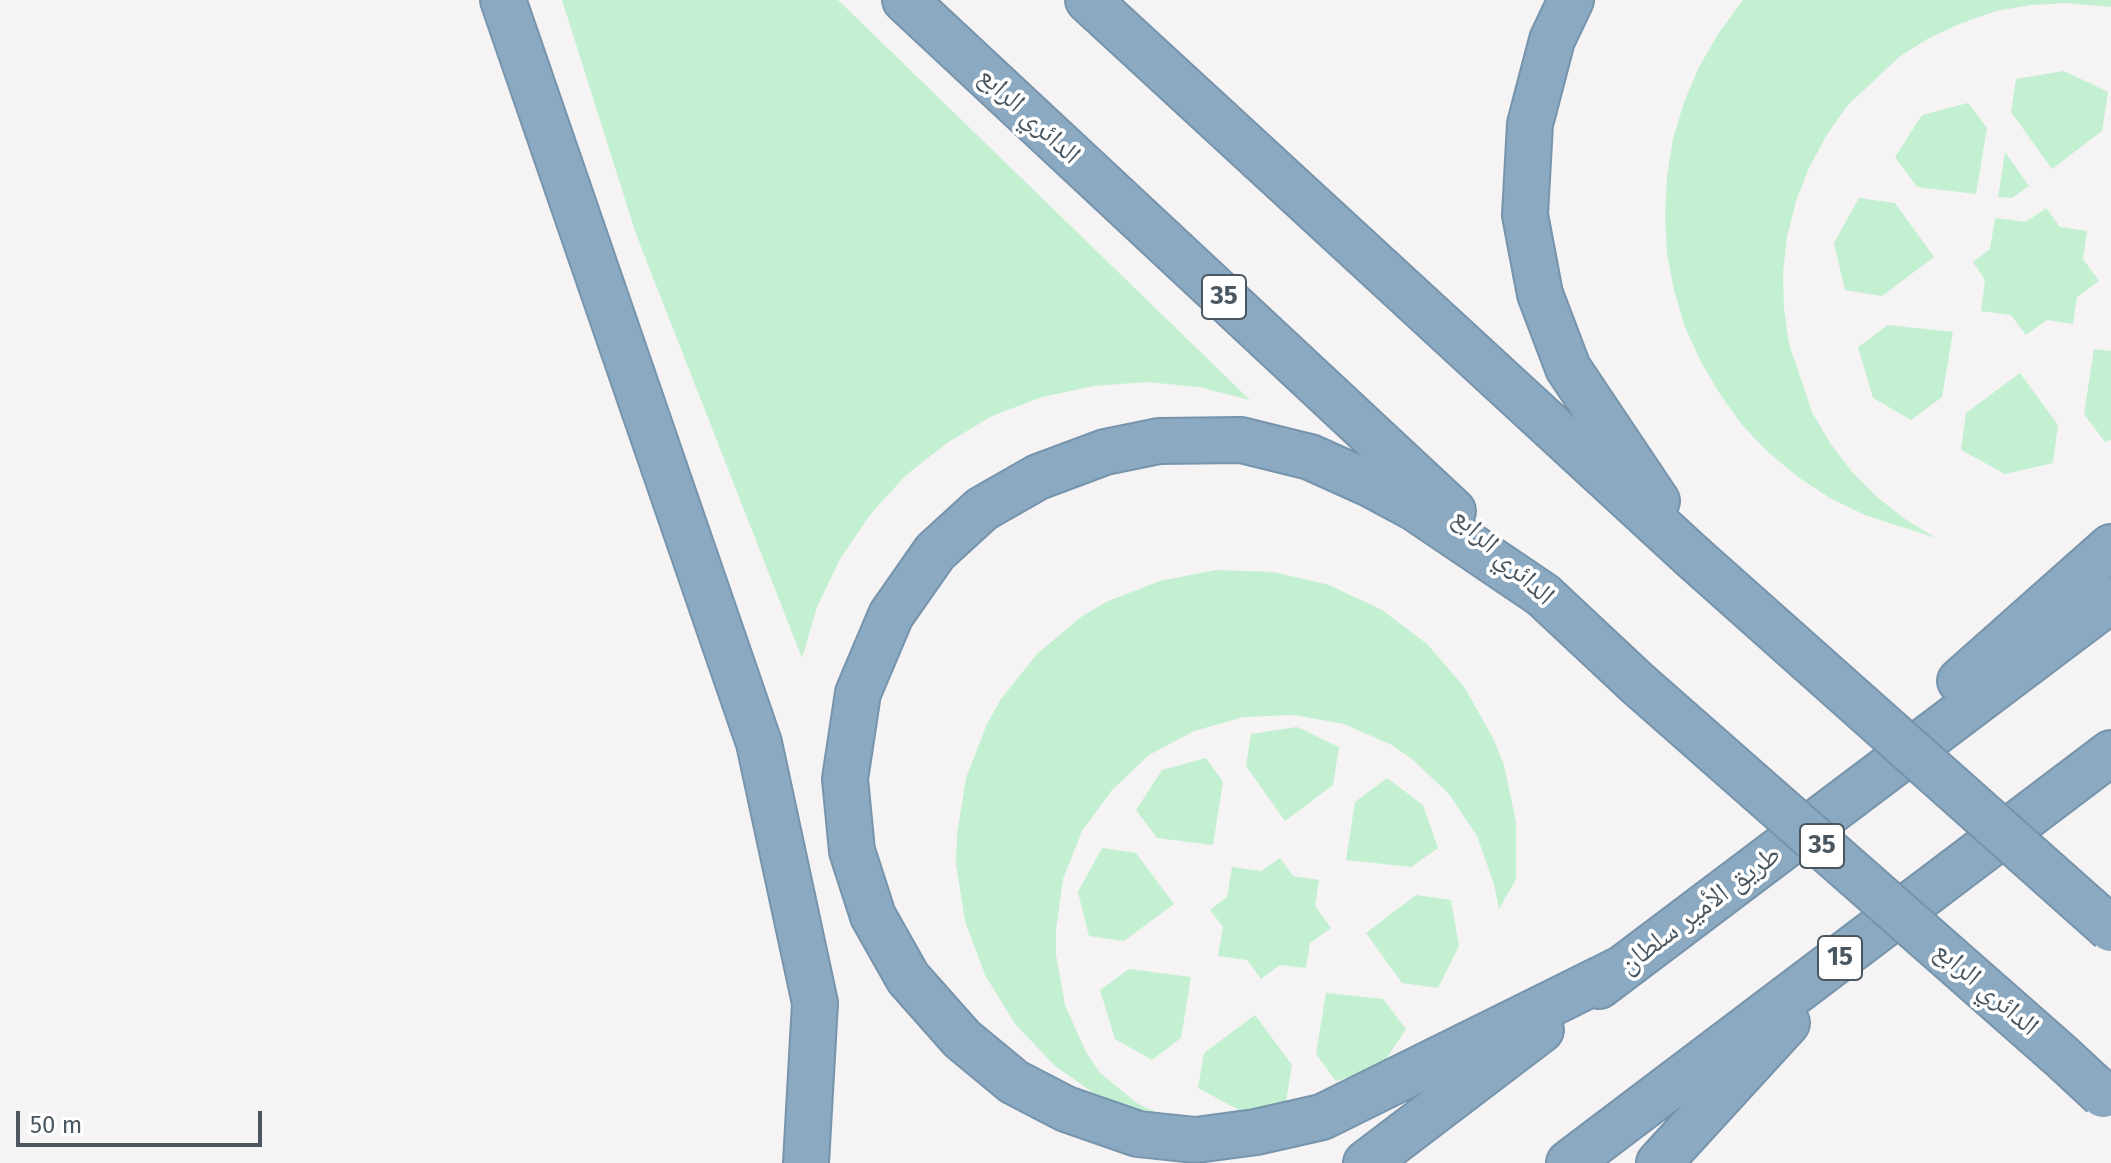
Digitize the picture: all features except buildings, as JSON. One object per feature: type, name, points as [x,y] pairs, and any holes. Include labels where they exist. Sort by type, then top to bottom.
[{"type":"highway","points":[[503,0],[759,743],[815,1003],[806,1163]]},
{"type":"highway","name":"الدائري الرابع","points":[[905,0],[1637,683],[2108,1103]]},
{"type":"highway","points":[[1088,0],[1693,557],[2111,929]]},
{"type":"highway","points":[[1571,0],[1552,40],[1530,124],[1525,215],[1540,294],[1568,368],[1693,557]]},
{"type":"highway","points":[[1543,595],[1413,507],[1310,457],[1241,440],[1159,441],[1105,452],[1038,477],[982,509],[935,552],[891,615],[858,693],[845,779],[852,851],[873,916],[908,978],[962,1039],[1014,1082],[1066,1109],[1138,1134],[1196,1140],[1256,1132],[1322,1117],[1621,969]]},
{"type":"highway","points":[[1715,899],[2111,547]]},
{"type":"highway","name":"طريق الأمير سلطان","points":[[1366,1163],[2111,600]]},
{"type":"highway","name":"15","points":[[1569,1163],[2111,753]]},
{"type":"highway","points":[[1659,1163],[1859,943]]},
{"type":"green space","points":[[562,0],[838,0],[1250,400],[1199,387],[1146,382],[1094,386],[1042,397],[992,416],[947,443],[905,476],[870,515],[840,559],[817,607],[802,658],[636,234]]},
{"type":"green space","points":[[1743,0],[2111,0],[2111,7],[2067,3],[1996,11],[1929,38],[1899,57],[1847,106],[1826,136],[1796,201],[1783,272],[1784,308],[1789,344],[1812,412],[1852,472],[1905,519],[1936,538],[1865,515],[1830,498],[1769,453],[1742,425],[1720,394],[1685,327],[1667,253],[1667,176],[1673,139],[1699,67]]},
{"type":"green space","points":[[2064,71],[2108,92],[2102,131],[2052,169],[2011,112],[2016,79]]},
{"type":"green space","points":[[1968,103],[1987,128],[1976,194],[1917,187],[1895,157],[1922,115]]},
{"type":"green space","points":[[2005,152],[2029,186],[2012,198],[1998,197]]},
{"type":"green space","points":[[1859,198],[1895,203],[1934,257],[1882,296],[1845,290],[1834,243]]},
{"type":"green space","points":[[2046,208],[2060,227],[2087,231],[2083,259],[2099,281],[2077,297],[2073,324],[2047,320],[2026,335],[2011,315],[1981,311],[1985,280],[1973,262],[1990,249],[1995,218],[2026,222]]},
{"type":"green space","points":[[1888,325],[1953,332],[1942,397],[1911,420],[1873,398],[1858,347]]},
{"type":"green space","points":[[2094,349],[2111,351],[2111,440],[2105,442],[2084,414]]},
{"type":"green space","points":[[2020,373],[2058,425],[2053,463],[2005,474],[1961,450],[1966,413]]},
{"type":"green space","points":[[1216,570],[1274,572],[1329,585],[1382,610],[1427,644],[1465,688],[1504,765],[1516,822],[1516,879],[1499,909],[1494,884],[1477,836],[1449,794],[1412,759],[1390,744],[1344,724],[1294,715],[1243,717],[1194,731],[1149,755],[1112,790],[1082,831],[1063,879],[1056,955],[1065,1005],[1086,1052],[1100,1073],[1137,1103],[1180,1124],[1155,1121],[1102,1099],[1055,1066],[1015,1024],[985,975],[965,921],[956,864],[957,835],[966,778],[987,724],[1001,699],[1037,654],[1081,617],[1106,602],[1160,581]]},
{"type":"green space","points":[[1297,727],[1339,747],[1333,785],[1285,821],[1246,766],[1251,734]]},
{"type":"green space","points":[[1206,758],[1223,782],[1213,845],[1157,838],[1136,810],[1162,770]]},
{"type":"green space","points":[[1387,778],[1423,805],[1438,848],[1411,867],[1346,860],[1355,802]]},
{"type":"green space","points":[[1102,848],[1136,853],[1174,904],[1124,941],[1089,936],[1078,892]]},
{"type":"green space","points":[[1280,858],[1293,876],[1319,880],[1315,906],[1331,928],[1310,943],[1306,968],[1280,965],[1261,979],[1247,960],[1218,956],[1223,927],[1210,910],[1227,897],[1232,867],[1261,871]]},
{"type":"green space","points":[[1416,895],[1451,900],[1459,946],[1438,988],[1402,983],[1366,933]]},
{"type":"green space","points":[[1129,969],[1191,977],[1181,1038],[1152,1060],[1115,1039],[1100,990]]},
{"type":"green space","points":[[1326,993],[1383,999],[1406,1029],[1381,1067],[1336,1081],[1316,1054]]},
{"type":"green space","points":[[1255,1015],[1292,1065],[1286,1102],[1241,1111],[1198,1088],[1204,1053]]}]
